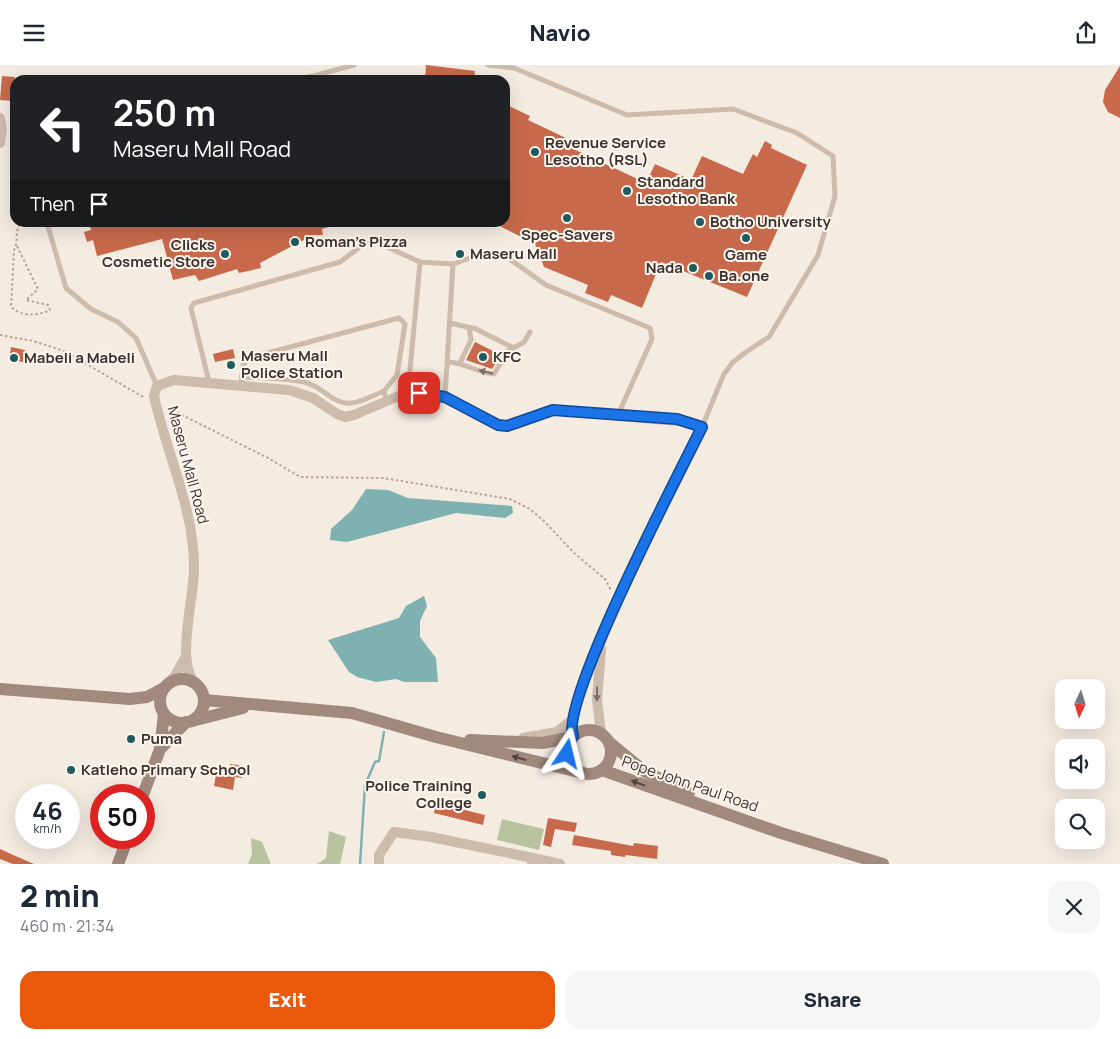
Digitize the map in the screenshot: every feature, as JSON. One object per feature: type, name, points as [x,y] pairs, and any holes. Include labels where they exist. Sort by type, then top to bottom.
[{"type":"main road","points":[[0,689],[130,699],[147,697],[166,685],[182,679],[195,683],[203,694],[204,701],[201,713],[188,722],[160,749]]},
{"type":"main road","points":[[147,784],[160,749],[164,713],[160,697],[166,685]]},
{"type":"main road","points":[[130,699],[164,713],[174,721],[188,722],[258,706]]},
{"type":"main road","points":[[204,701],[352,713],[436,737],[591,774],[602,770],[610,760],[612,751],[605,738],[587,730],[573,737],[550,742],[513,742],[436,737]]},
{"type":"main road","points":[[573,737],[567,750],[568,759],[575,769],[583,773]]},
{"type":"main road","name":"Pope John Paul Road","points":[[605,738],[655,778],[742,814],[766,828]]},
{"type":"main road","name":"Pope John Paul Road","points":[[602,770],[766,828],[882,864]]},
{"type":"main road","points":[[118,864],[124,849]]},
{"type":"street","points":[[0,118],[2,130],[0,143]]},
{"type":"street","points":[[157,387],[174,380],[242,381],[300,393],[345,417],[354,415],[385,395],[408,393],[445,397],[498,425],[507,426],[553,410],[677,419],[702,427],[605,628],[586,675],[572,719],[571,731],[573,737]]},
{"type":"street","name":"Maseru Mall Road","points":[[157,387],[154,396],[155,404],[192,539],[194,568],[186,655],[188,670],[195,683]]},
{"type":"street","points":[[605,628],[600,652],[597,690],[605,738]]},
{"type":"street","name":"Maseru Mall Road","points":[[166,685],[186,655]]},
{"type":"street","points":[[513,742],[518,738],[557,732],[572,719]]},
{"type":"street","points":[[379,864],[379,855],[394,832],[431,837],[532,861],[560,864]]},
{"type":"lane","points":[[317,75],[354,65]]},
{"type":"lane","points":[[488,65],[514,68],[626,115],[733,109],[796,133],[833,156],[835,196],[818,255],[769,337],[740,357],[724,374],[702,427]]},
{"type":"lane","points":[[48,227],[66,288],[90,309],[118,322],[136,338],[157,387]]},
{"type":"lane","points":[[209,382],[192,308],[196,302],[340,263],[368,242],[382,243],[420,262],[453,265],[491,253],[504,255],[546,285],[650,328],[652,339],[618,415]]},
{"type":"lane","points":[[408,393],[420,262]]},
{"type":"lane","points":[[445,397],[453,265]]},
{"type":"lane","points":[[242,381],[243,365],[249,358],[399,318],[404,324],[398,372],[385,395]]},
{"type":"lane","points":[[450,323],[469,327],[514,348]]},
{"type":"lane","points":[[460,363],[471,340],[469,327]]},
{"type":"lane","points":[[448,362],[460,363],[485,373],[494,374],[508,351],[524,342],[530,332]]},
{"type":"path","points":[[17,246],[38,289],[26,300],[48,305],[50,310],[43,314],[26,315],[16,312],[11,307],[14,250],[17,246],[18,227]]},
{"type":"path","points":[[0,335],[33,341],[64,351],[155,404],[180,413],[300,477],[383,478],[510,499],[530,509],[574,553],[606,580],[616,603]]},
{"type":"green space","points":[[502,819],[544,829],[539,850],[497,840]]},
{"type":"green space","points":[[329,831],[346,837],[340,864],[317,864],[326,858]]},
{"type":"green space","points":[[251,838],[262,842],[271,864],[248,864],[252,854]]},
{"type":"water","points":[[366,489],[388,490],[408,498],[512,506],[513,513],[505,518],[456,513],[347,542],[330,540],[331,529],[352,510]]},
{"type":"water","points":[[424,596],[427,606],[420,621],[420,637],[436,658],[438,682],[404,682],[396,679],[376,682],[357,677],[349,672],[328,640],[399,618],[406,606]]},
{"type":"building","points":[[426,65],[475,71],[475,75],[425,75]]},
{"type":"building","points":[[1120,66],[1120,118],[1108,112],[1103,102],[1105,90]]},
{"type":"building","points":[[2,76],[10,77],[10,101],[0,100]]},
{"type":"building","points":[[510,106],[530,116],[528,120],[568,139],[565,145],[646,183],[655,164],[691,180],[702,156],[743,174],[753,154],[757,157],[765,141],[772,145],[771,148],[807,165],[747,297],[661,262],[642,308],[611,295],[608,302],[585,293],[588,285],[544,267],[535,244],[502,227],[510,227]]},
{"type":"building","points":[[90,227],[329,227],[322,229],[323,235],[313,235],[260,263],[261,268],[239,273],[237,269],[199,281],[195,275],[173,280],[162,239],[97,256],[93,240],[87,242],[84,232],[91,230]]},
{"type":"building","name":"KFC","points":[[475,342],[501,355],[492,369],[466,360]]},
{"type":"building","points":[[11,347],[25,350],[23,362],[9,360]]},
{"type":"building","points":[[233,349],[235,358],[215,362],[213,354]]},
{"type":"building","points":[[230,764],[244,766],[242,778],[235,777],[233,790],[214,786],[217,768],[230,768]]},
{"type":"building","points":[[436,803],[485,815],[483,825],[434,813]]},
{"type":"building","points":[[548,818],[577,823],[575,832],[555,829],[551,847],[543,845]]},
{"type":"building","points":[[574,835],[633,846],[634,843],[658,846],[657,859],[611,855],[611,851],[572,845]]},
{"type":"building","points":[[0,849],[34,864],[13,864],[0,859]]},
{"type":"waterway","points":[[360,864],[365,785],[375,762],[379,761],[384,732]]},
{"type":"place","name":"Revenue Service Lesotho (RSL)","points":[[535,152]]},
{"type":"place","name":"Standard Lesotho Bank","points":[[627,191]]},
{"type":"place","name":"Spec-Savers","points":[[567,218]]},
{"type":"place","name":"Botho University","points":[[700,222]]},
{"type":"place","name":"Game","points":[[746,238]]},
{"type":"place","name":"Roman's Pizza","points":[[295,242]]},
{"type":"place","name":"Clicks Cosmetic Store","points":[[225,254]]},
{"type":"place","name":"Maseru Mall","points":[[460,254]]},
{"type":"place","name":"Nada","points":[[693,268]]},
{"type":"place","name":"Ba.one","points":[[709,276]]},
{"type":"place","name":"KFC","points":[[483,357]]},
{"type":"place","name":"Mabeli a Mabeli","points":[[14,358]]},
{"type":"place","name":"Maseru Mall Police Station","points":[[231,365]]},
{"type":"place","name":"Puma","points":[[131,739]]},
{"type":"place","name":"Katleho Primary School","points":[[71,770]]},
{"type":"place","name":"Police Training College","points":[[482,795]]},
{"type":"route","points":[[419,393],[445,397],[498,425],[516,424],[553,410],[677,419],[689,421],[702,427],[638,555],[586,675],[572,719],[571,731],[573,736],[568,745],[567,754]]}]
